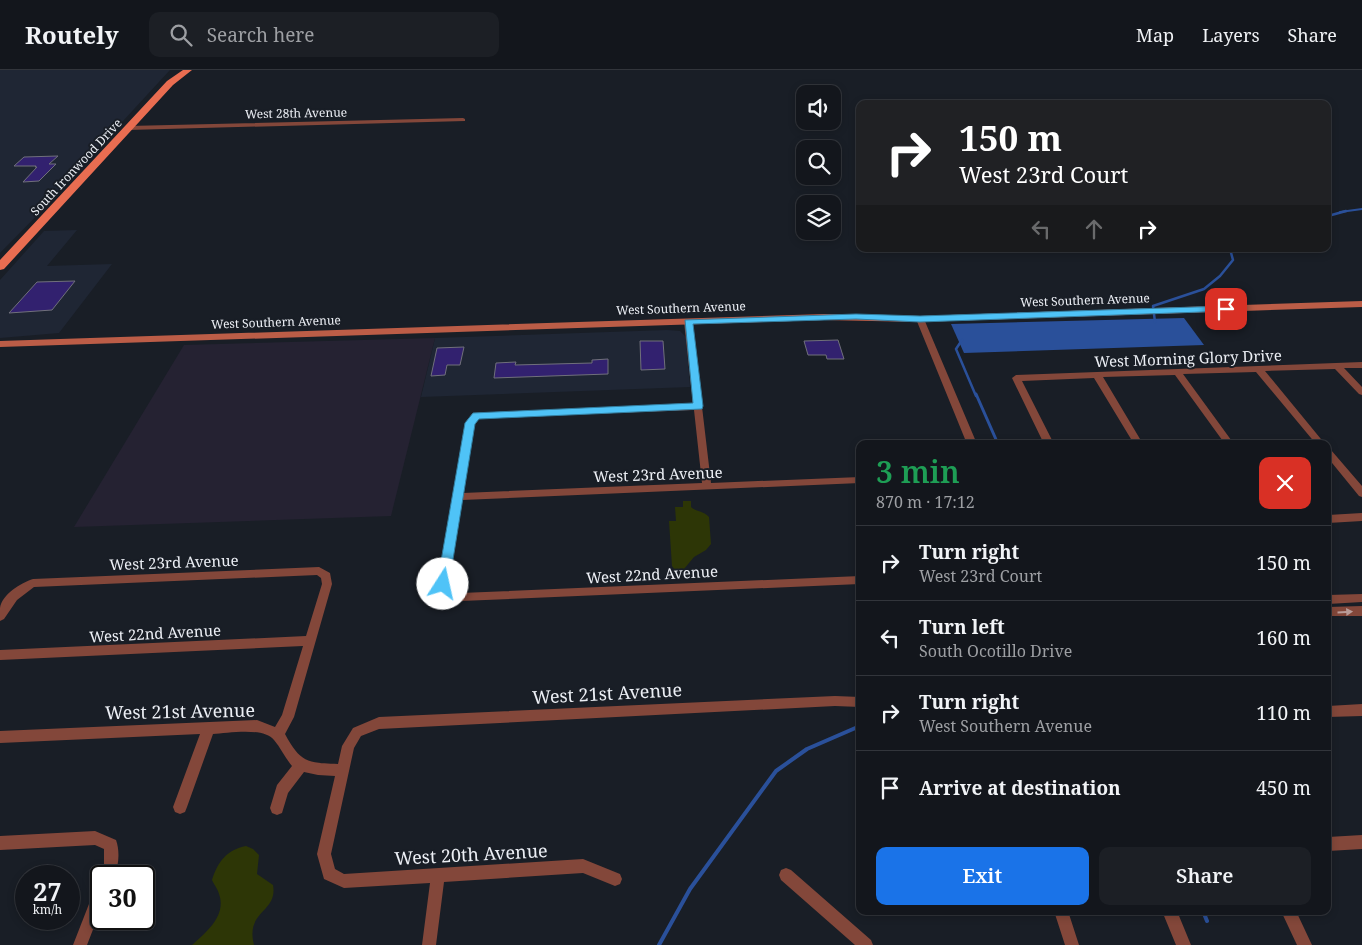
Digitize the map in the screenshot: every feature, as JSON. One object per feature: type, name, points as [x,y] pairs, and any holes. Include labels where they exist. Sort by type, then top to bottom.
[{"type":"main road","name":"South Ironwood Drive","points":[[170,83],[169,78],[177,70]]},
{"type":"main road","name":"South Ironwood Drive","points":[[0,267],[170,83],[188,70]]},
{"type":"main road","name":"West Southern Avenue","points":[[0,344],[856,316],[920,319],[1362,304]]},
{"type":"street","name":"West 28th Avenue","points":[[128,128],[463,120]]},
{"type":"street","points":[[920,319],[970,440]]},
{"type":"street","points":[[688,322],[707,487]]},
{"type":"street","name":"West Morning Glory Drive","points":[[1047,440],[1016,378],[1362,365]]},
{"type":"street","points":[[1337,366],[1362,392]]},
{"type":"street","points":[[1258,369],[1318,440]]},
{"type":"street","points":[[1178,372],[1227,440]]},
{"type":"street","points":[[1097,375],[1137,440]]},
{"type":"street","points":[[458,497],[470,423],[476,415],[698,406]]},
{"type":"street","points":[[1331,456],[1362,494]]},
{"type":"street","name":"West 23rd Avenue","points":[[458,497],[856,480]]},
{"type":"street","name":"West 22nd Avenue","points":[[458,497],[443,584],[446,594],[461,597],[856,580]]},
{"type":"street","points":[[1331,519],[1362,517]]},
{"type":"street","name":"West 23rd Avenue","points":[[0,616],[12,597],[22,588],[33,583],[319,571],[326,576],[327,584],[310,641]]},
{"type":"street","points":[[1331,600],[1362,598]]},
{"type":"street","points":[[1331,612],[1362,611]]},
{"type":"street","points":[[310,641],[288,718],[278,734],[288,753],[300,766],[314,769],[342,770]]},
{"type":"street","name":"West 22nd Avenue","points":[[0,655],[310,641]]},
{"type":"street","name":"West 21st Avenue","points":[[342,770],[348,746],[357,732],[378,723],[835,701],[856,702]]},
{"type":"street","points":[[1331,712],[1362,710]]},
{"type":"street","name":"West 21st Avenue","points":[[0,737],[257,726],[278,734]]},
{"type":"street","points":[[180,807],[209,727]]},
{"type":"street","points":[[277,808],[282,790],[300,766]]},
{"type":"street","name":"West 20th Avenue","points":[[342,770],[324,854],[329,874],[344,881],[583,866],[615,879]]},
{"type":"street","points":[[0,844],[96,838],[111,845],[111,865]]},
{"type":"street","points":[[1331,844],[1362,842]]},
{"type":"street","points":[[429,945],[438,875]]},
{"type":"street","points":[[786,875],[866,945]]},
{"type":"street","points":[[1061,915],[1072,945]]},
{"type":"street","points":[[1171,915],[1184,945]]},
{"type":"street","points":[[1290,915],[1305,945]]},
{"type":"street","points":[[80,945],[90,919]]},
{"type":"shaded area","points":[[0,70],[170,70],[64,185],[57,195],[0,253]]},
{"type":"shaded area","points":[[77,230],[47,266],[112,264],[59,333],[0,338],[0,280],[44,231]]},
{"type":"shaded area","points":[[680,331],[686,337],[690,387],[421,397],[435,338]]},
{"type":"shaded area","points":[[435,338],[391,516],[74,527],[184,345]]},
{"type":"green space","points":[[683,501],[691,501],[691,507],[709,517],[711,544],[706,550],[694,557],[684,569],[675,570],[672,566],[669,521],[676,521],[675,507],[683,507]]},
{"type":"green space","points":[[246,846],[253,849],[259,855],[257,874],[273,885],[271,901],[257,918],[254,925],[252,934],[254,945],[192,945],[213,923],[220,910],[221,902],[218,890],[212,880],[217,867],[228,854]]},
{"type":"water","points":[[1184,318],[1204,345],[964,353],[951,324]]},
{"type":"building","points":[[58,156],[49,164],[56,164],[39,181],[23,182],[36,166],[14,166],[24,157]]},
{"type":"building","points":[[75,281],[52,310],[9,313],[37,282]]},
{"type":"building","points":[[838,340],[844,359],[827,359],[826,355],[808,355],[804,341]]},
{"type":"building","points":[[640,341],[663,341],[665,369],[641,370]]},
{"type":"building","points":[[464,347],[460,365],[447,365],[445,375],[431,376],[437,348]]},
{"type":"building","points":[[608,359],[608,374],[494,378],[496,363],[516,362],[515,365],[592,363],[592,360]]},
{"type":"waterway","points":[[1345,211],[1362,209]]},
{"type":"waterway","points":[[1331,215],[1345,211]]},
{"type":"waterway","points":[[1340,212],[1345,211]]},
{"type":"waterway","points":[[1155,322],[1153,306],[1204,289],[1220,276],[1233,260],[1231,252]]},
{"type":"waterway","points":[[962,340],[956,349],[976,396]]},
{"type":"waterway","points":[[976,394],[996,440]]},
{"type":"waterway","points":[[659,945],[690,889],[776,771],[807,749],[856,728]]},
{"type":"waterway","points":[[1205,915],[1207,921]]},
{"type":"route","points":[[443,584],[470,423],[476,415],[698,406],[688,322],[856,316],[920,319],[1226,309]]}]
